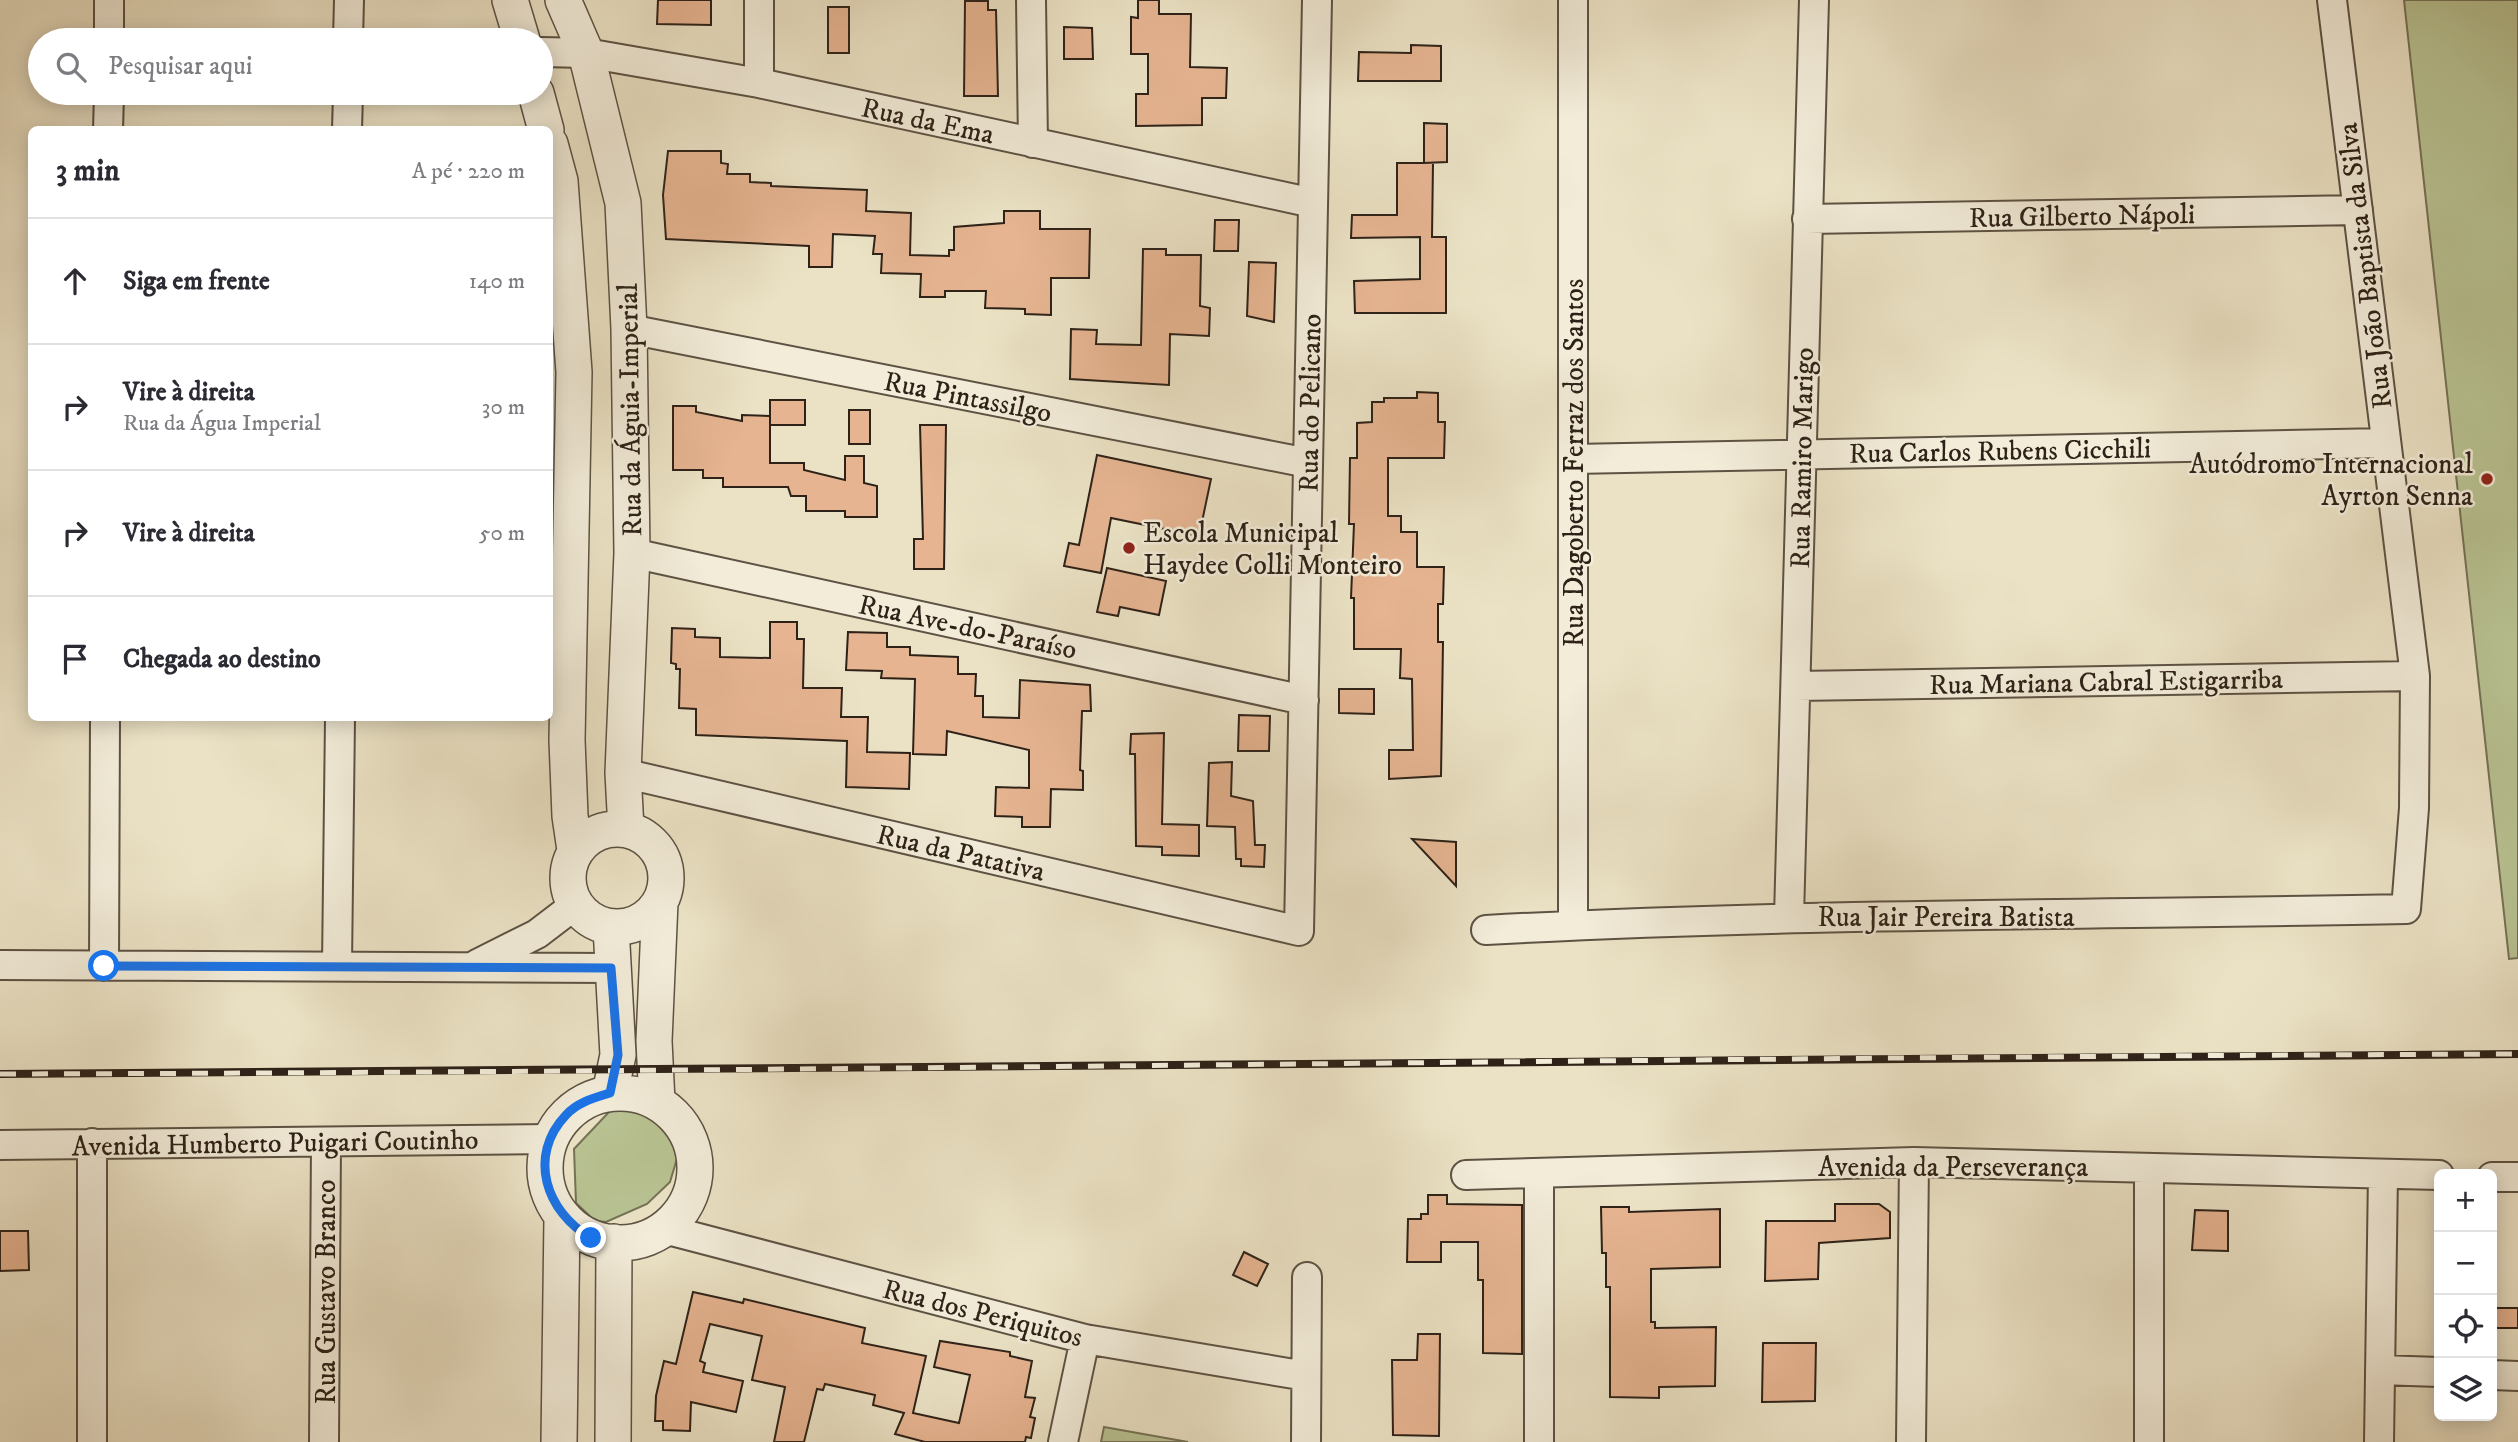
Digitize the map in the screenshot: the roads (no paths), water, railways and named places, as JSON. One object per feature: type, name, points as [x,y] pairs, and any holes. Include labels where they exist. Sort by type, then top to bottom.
[{"type":"street","points":[[109,0],[109,28]]},
{"type":"street","points":[[348,28],[349,0]]},
{"type":"street","points":[[510,0],[518,28]]},
{"type":"street","name":"Rua da Águia-Imperial","points":[[563,0],[586,52],[623,203],[629,329],[632,552],[623,773],[626,829]]},
{"type":"street","points":[[759,0],[759,83]]},
{"type":"street","points":[[1031,0],[1033,143]]},
{"type":"street","name":"Rua do Pelicano","points":[[1300,931],[1317,0]]},
{"type":"street","name":"Rua Dagoberto Ferraz dos Santos","points":[[1573,0],[1573,925]]},
{"type":"street","name":"Rua Ramiro Marigo","points":[[1789,917],[1814,0]]},
{"type":"street","name":"Rua João Baptista da Silva","points":[[2332,0],[2415,676],[2414,808],[2406,909]]},
{"type":"street","name":"Rua da Ema","points":[[553,52],[586,52],[759,83],[1313,202]]},
{"type":"street","points":[[108,105],[108,126]]},
{"type":"street","points":[[347,126],[348,105]]},
{"type":"street","points":[[539,105],[545,126]]},
{"type":"street","name":"Rua da Águia-Imperial","points":[[553,155],[560,181],[574,372],[567,740],[570,816],[575,850]]},
{"type":"street","name":"Rua Gilberto Nápoli","points":[[1807,219],[2358,210]]},
{"type":"street","name":"Rua Pintassilgo","points":[[629,329],[1308,463]]},
{"type":"street","name":"Rua Carlos Rubens Cicchili","points":[[1573,459],[2385,443]]},
{"type":"street","name":"Rua Ave-do-Paraíso","points":[[632,552],[1304,700]]},
{"type":"street","name":"Rua Mariana Cabral Estigarriba","points":[[1797,687],[2415,676]]},
{"type":"street","points":[[104,966],[105,721]]},
{"type":"street","points":[[337,965],[340,721]]},
{"type":"street","name":"Rua da Patativa","points":[[623,773],[1300,931]]},
{"type":"street","points":[[657,1102],[654,1041],[660,902],[666,872],[662,857],[653,844],[641,834],[626,829],[597,832],[575,850],[567,877],[575,905],[584,916],[611,927],[639,922],[660,902]]},
{"type":"street","points":[[474,966],[537,934],[575,905]]},
{"type":"street","name":"Rua Jair Pereira Batista","points":[[1486,930],[1789,917],[1884,919],[2406,909]]},
{"type":"street","points":[[610,1093],[618,1055],[611,968],[611,927]]},
{"type":"street","points":[[0,965],[611,968]]},
{"type":"street","points":[[610,1093],[633,1094],[657,1102],[677,1118],[690,1140],[696,1164],[693,1189],[682,1212],[664,1230],[647,1239],[614,1242],[591,1238],[562,1217],[550,1198],[544,1176],[545,1154],[550,1139],[566,1114],[585,1101],[610,1093]]},
{"type":"street","name":"Avenida Humberto Puigari Coutinho","points":[[0,1145],[550,1139]]},
{"type":"street","name":"Rua Gustavo Branco","points":[[324,1442],[326,1142]]},
{"type":"street","points":[[92,1442],[93,1143]]},
{"type":"street","points":[[1912,1442],[1914,1162]]},
{"type":"street","name":"Avenida da Perseverança","points":[[1466,1175],[1914,1162],[2434,1175]]},
{"type":"street","points":[[2149,1168],[2149,1442]]},
{"type":"street","points":[[1539,1173],[1539,1442]]},
{"type":"street","points":[[2379,1442],[2383,1174]]},
{"type":"street","points":[[2497,1177],[2518,1177]]},
{"type":"street","points":[[559,1442],[562,1217]]},
{"type":"street","name":"Rua dos Periquitos","points":[[664,1230],[1085,1339],[1306,1376]]},
{"type":"street","points":[[613,1442],[614,1242]]},
{"type":"street","points":[[1306,1442],[1307,1277]]},
{"type":"street","points":[[1063,1442],[1085,1339]]},
{"type":"street","points":[[2380,1370],[2434,1372]]},
{"type":"street","points":[[2497,1375],[2518,1376]]},
{"type":"railway","points":[[0,1074],[2518,1054]]},
{"type":"place","name":"Autódromo Internacional Ayrton Senna","points":[[2487,479]]},
{"type":"place","name":"Escola Municipal Haydee Colli Monteiro","points":[[1129,548]]}]
